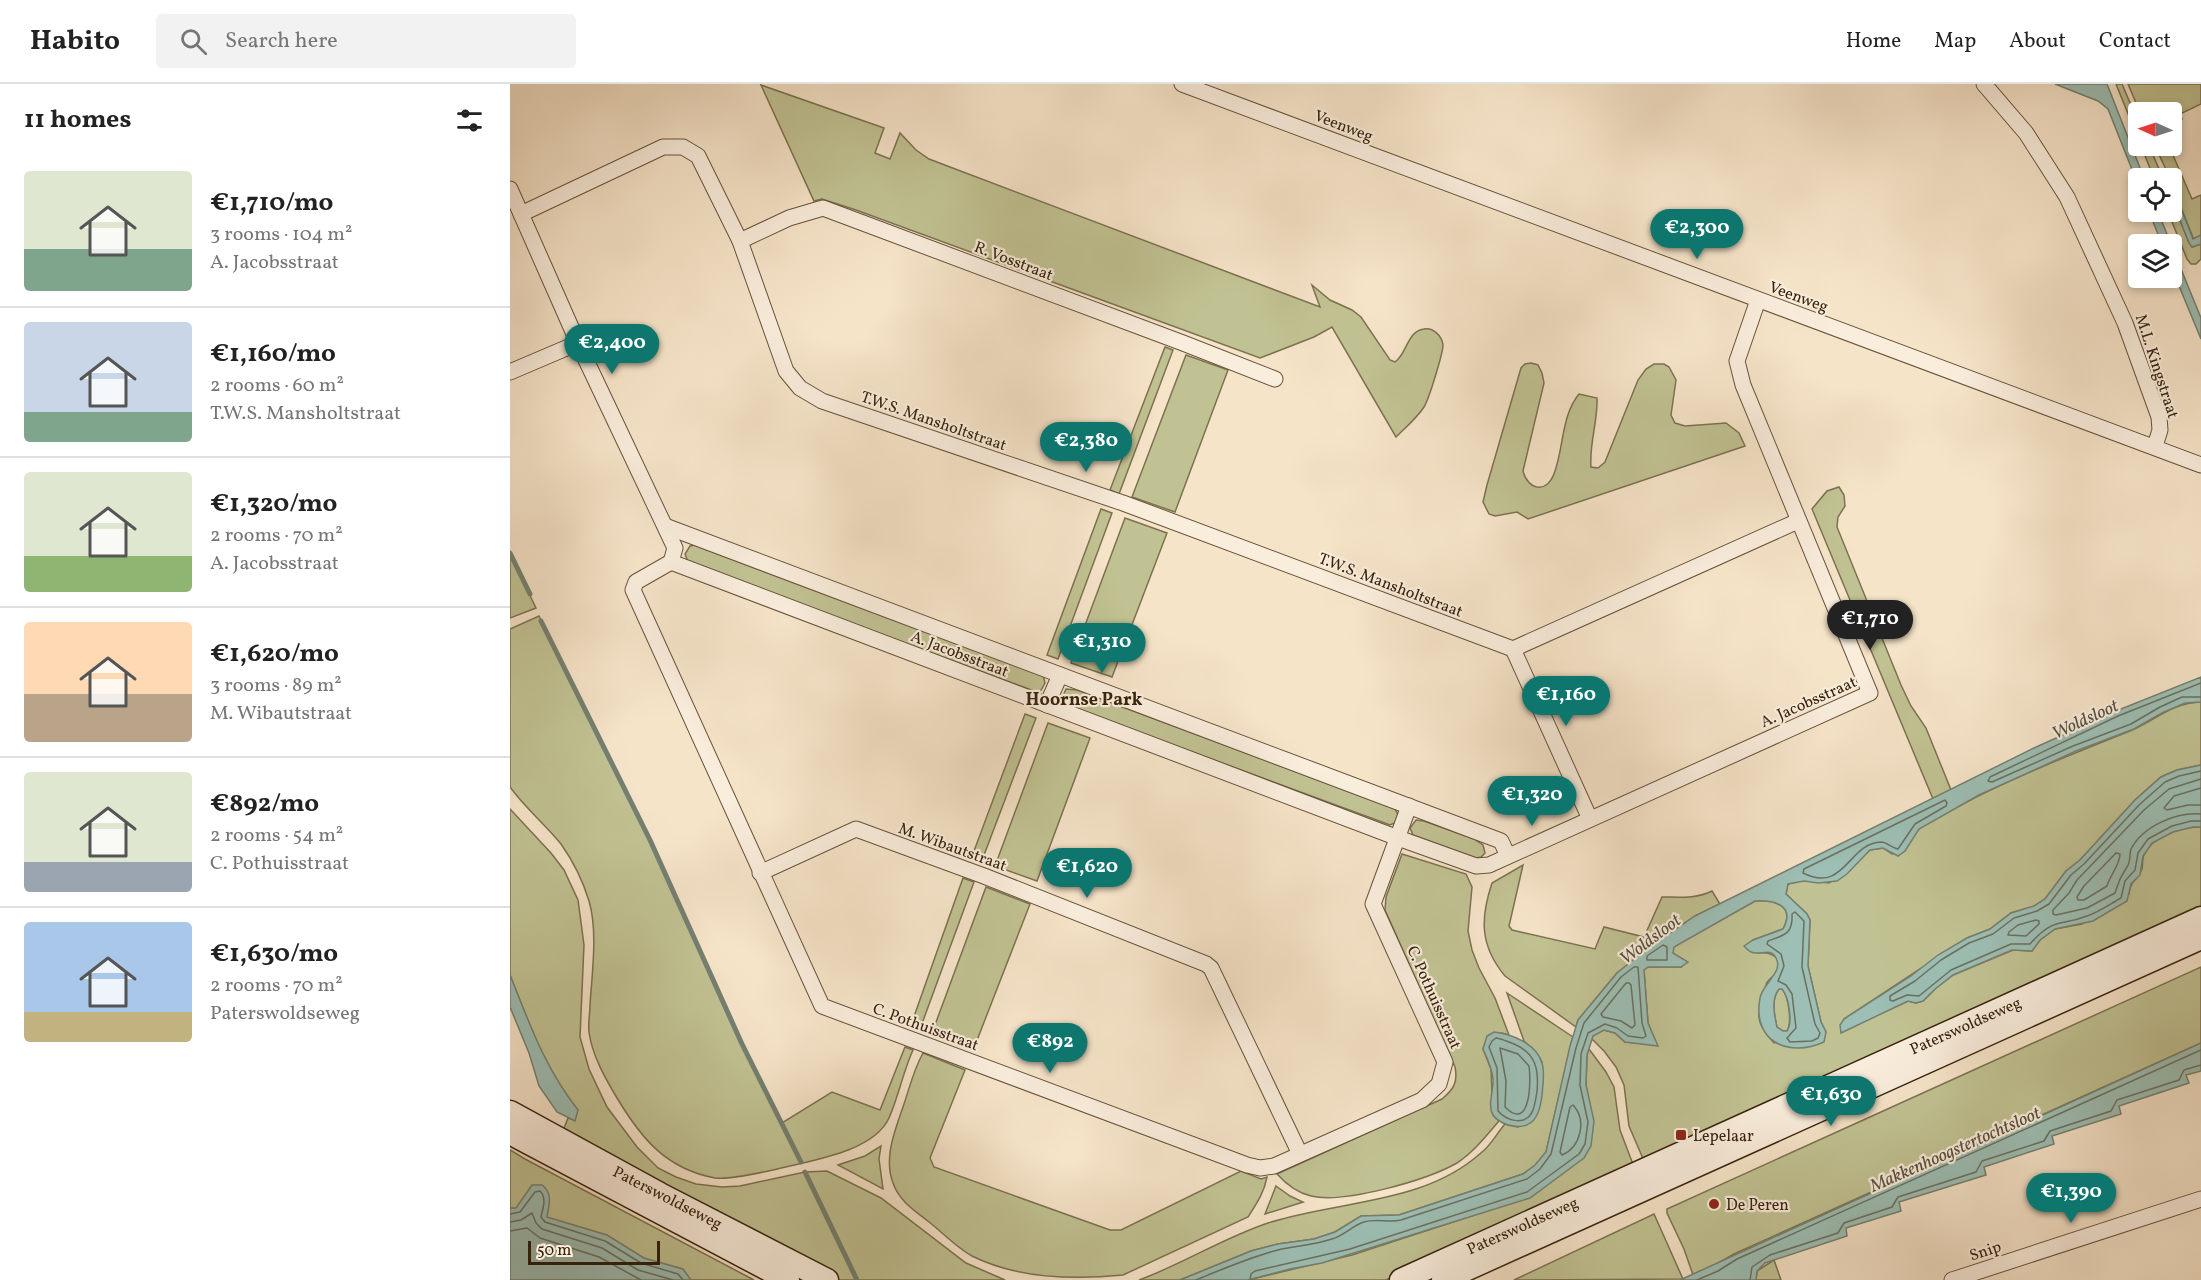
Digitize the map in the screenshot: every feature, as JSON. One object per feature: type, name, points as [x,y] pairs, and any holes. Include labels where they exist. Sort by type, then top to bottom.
[{"type":"main road","name":"Paterswoldseweg","points":[[1401,1280],[2201,918]]},
{"type":"main road","name":"Paterswoldseweg","points":[[1443,1280],[2201,938]]},
{"type":"main road","name":"Paterswoldseweg","points":[[510,1112],[660,1194],[827,1280]]},
{"type":"main road","name":"Paterswoldseweg","points":[[510,1133],[788,1280]]},
{"type":"street","name":"Veenweg","points":[[1182,84],[2201,465]]},
{"type":"street","name":"M.L. Kingstraat","points":[[1984,84],[2026,133],[2067,198],[2125,323],[2159,417],[2160,430],[2155,446]]},
{"type":"street","name":"T.W.S. Mansholtstraat","points":[[521,214],[663,147],[683,147],[698,156],[740,241],[786,371],[800,388],[822,401],[1123,503],[1513,649]]},
{"type":"street","points":[[510,189],[578,343],[675,548],[671,562]]},
{"type":"street","name":"R. Vosstraat","points":[[740,241],[789,218],[823,208],[1151,330],[1275,379]]},
{"type":"street","name":"A. Jacobsstraat","points":[[671,562],[1398,838],[1476,866],[1489,865],[1870,693],[1743,385],[1737,361],[1758,300]]},
{"type":"street","points":[[510,372],[578,343]]},
{"type":"street","points":[[1590,819],[1513,649],[1798,521]]},
{"type":"street","name":"A. Jacobsstraat","points":[[664,526],[1501,841],[1508,855]]},
{"type":"street","name":"C. Pothuisstraat","points":[[671,562],[636,582],[633,590],[822,1006],[1247,1165],[1269,1168],[1422,1100],[1439,1084],[1445,1062],[1373,904],[1409,806]]},
{"type":"street","points":[[1047,705],[1060,675]]},
{"type":"street","name":"M. Wibautstraat","points":[[760,873],[856,830],[984,876],[1206,964],[1211,968],[1299,1154]]},
{"type":"street","name":"Snip","points":[[1952,1280],[2201,1199]]},
{"type":"green space","points":[[2116,84],[2122,84],[2130,102],[2128,114]]},
{"type":"green space","points":[[2128,84],[2201,84],[2201,104],[2182,113],[2182,102],[2136,102]]},
{"type":"green space","points":[[761,85],[884,128],[875,153],[890,159],[900,133],[916,150],[929,159],[1320,307],[1312,285],[1330,300],[1352,310],[1361,317],[1390,360],[1395,362],[1414,334],[1424,329],[1434,331],[1441,338],[1443,345],[1424,407],[1396,437],[1332,327],[1314,337],[1260,358],[856,210],[822,199],[814,201]]},
{"type":"green space","points":[[2145,156],[2153,156],[2159,168],[2150,168]]},
{"type":"green space","points":[[2160,156],[2173,156],[2179,168],[2165,168]]},
{"type":"green space","points":[[2182,176],[2192,199],[2201,195],[2201,235],[2194,240],[2182,210]]},
{"type":"green space","points":[[2172,222],[2181,222],[2192,247],[2201,244],[2201,259],[2196,264],[2191,264],[2187,259],[2182,247],[2182,234],[2177,234]]},
{"type":"green space","points":[[1165,347],[1173,350],[1119,494],[1110,490]]},
{"type":"green space","points":[[1186,355],[1228,370],[1175,512],[1132,497]]},
{"type":"green space","points":[[1531,363],[1538,365],[1544,383],[1523,471],[1533,486],[1546,485],[1554,474],[1569,412],[1579,394],[1597,398],[1591,467],[1598,468],[1605,462],[1638,380],[1646,369],[1654,364],[1664,364],[1669,367],[1676,380],[1671,415],[1675,423],[1685,426],[1726,423],[1739,433],[1745,446],[1528,519],[1517,512],[1495,516],[1489,514],[1483,502],[1487,485],[1521,368]]},
{"type":"green space","points":[[1839,487],[1844,495],[1845,506],[1838,517],[1837,527],[1901,685],[1911,706],[1926,728],[1951,790],[1933,799],[1812,509],[1827,491]]},
{"type":"green space","points":[[1101,509],[1112,513],[1058,659],[1047,655]]},
{"type":"green space","points":[[1125,518],[1167,533],[1112,677],[1071,663]]},
{"type":"green space","points":[[695,545],[1043,675],[1045,683],[1040,692],[1034,691],[695,565],[688,562],[685,554],[690,546]]},
{"type":"green space","points":[[510,554],[536,608],[510,618]]},
{"type":"green space","points":[[539,616],[650,840],[742,1044],[782,1123],[832,1092],[880,1110],[905,1047],[913,1050],[889,1118],[881,1130],[869,1140],[838,1154],[820,1159],[744,1176],[715,1178],[698,1174],[669,1159],[646,1139],[626,1113],[600,1066],[589,1032],[594,939],[592,913],[587,894],[570,857],[561,844],[510,787],[510,629]]},
{"type":"green space","points":[[1066,689],[1077,690],[1395,809],[1399,817],[1397,822],[1390,825],[1065,705],[1062,698]]},
{"type":"green space","points":[[2201,702],[2201,765],[2177,770],[2161,777],[2135,800],[2080,860],[2066,871],[2045,899],[2035,906],[2011,913],[1990,929],[1967,938],[1844,1019],[1841,1032],[1908,1001],[1916,1003],[1923,1001],[1953,975],[2013,950],[2032,951],[2040,940],[2055,929],[2082,924],[2129,894],[2131,885],[2142,869],[2143,857],[2154,842],[2185,828],[2201,827],[2201,909],[1644,1161],[1629,1126],[1624,1085],[1616,1067],[1592,1039],[1593,1035],[1604,1030],[1615,1033],[1625,1042],[1657,1045],[1648,1023],[1644,970],[1648,967],[1681,967],[1673,953],[1673,947],[1755,901],[1776,903],[1785,909],[1787,914],[1783,929],[1753,940],[1757,953],[1768,953],[1776,957],[1779,964],[1775,974],[1768,980],[1760,1003],[1760,1022],[1774,1043],[1826,1032],[1821,1022],[1808,966],[1810,920],[1807,914],[1786,894],[1788,884],[1804,880],[1829,883],[1870,850],[1883,848],[1892,854],[1905,851],[1920,828],[1928,821],[2022,776],[2139,727],[2181,705]]},
{"type":"green space","points":[[1025,714],[1036,718],[981,863],[971,859]]},
{"type":"green space","points":[[1048,723],[1090,738],[1037,881],[995,866]]},
{"type":"green space","points":[[510,809],[564,870],[578,900],[584,945],[580,1037],[589,1069],[607,1107],[637,1147],[658,1168],[696,1184],[722,1187],[740,1186],[805,1172],[827,1171],[881,1198],[966,1263],[1005,1280],[838,1280],[665,1191],[563,1131],[568,1118],[575,1120],[574,1106],[541,1054],[510,975]]},
{"type":"green space","points":[[1416,820],[1474,839],[1483,845],[1485,853],[1476,858],[1413,835],[1410,828]]},
{"type":"green space","points":[[1402,854],[1466,874],[1472,887],[1468,931],[1472,950],[1495,998],[1509,1035],[1502,1033],[1488,1036],[1483,1049],[1491,1069],[1493,1114],[1499,1121],[1469,1154],[1443,1170],[1364,1194],[1326,1198],[1311,1196],[1292,1188],[1277,1174],[1442,1099],[1450,1092],[1455,1081],[1455,1067],[1385,910],[1386,897]]},
{"type":"green space","points":[[1523,865],[1509,926],[1512,930],[1595,949],[1604,927],[1644,937],[1662,897],[1694,896],[1712,891],[1720,904],[1695,916],[1617,973],[1578,1020],[1576,1027],[1505,976],[1487,943],[1485,908],[1492,883]]},
{"type":"green space","points":[[963,878],[974,882],[920,1029],[911,1025]]},
{"type":"green space","points":[[986,887],[1030,904],[974,1048],[932,1033]]},
{"type":"green space","points":[[2201,967],[2201,1043],[1734,1254],[1693,1275],[1667,1209]]},
{"type":"green space","points":[[1779,989],[1782,989],[1788,1003],[1789,1027],[1787,1031],[1777,1027],[1775,1017],[1774,1002]]},
{"type":"green space","points":[[1507,993],[1573,1037],[1546,1152],[1536,1165],[1523,1174],[1399,1215],[1361,1216],[1335,1232],[1314,1239],[1278,1244],[1251,1251],[1180,1280],[1139,1280],[1268,1223],[1380,1199],[1434,1182],[1459,1169],[1482,1152],[1505,1124],[1518,1127],[1542,1062],[1524,1041]]},
{"type":"green space","points":[[1589,1049],[1614,1087],[1620,1130],[1634,1167],[1386,1280],[1248,1280],[1352,1255],[1530,1197],[1551,1181],[1589,1103],[1586,1085]]},
{"type":"green space","points":[[923,1053],[965,1070],[930,1158],[934,1167],[1110,1230],[1121,1230],[1241,1171],[1261,1179],[1267,1177],[1262,1193],[1248,1217],[1123,1275],[1046,1276],[990,1264],[961,1249],[913,1210],[899,1195],[893,1183],[889,1163],[892,1143],[912,1078]]},
{"type":"green space","points":[[881,1146],[879,1159],[883,1189],[838,1165],[865,1156]]},
{"type":"green space","points":[[510,1150],[525,1159],[754,1280],[510,1280]]},
{"type":"green space","points":[[1276,1186],[1290,1196],[1303,1202],[1265,1214]]},
{"type":"green space","points":[[1654,1214],[1683,1279],[1514,1280]]},
{"type":"green space","points":[[1774,1260],[1781,1280],[1756,1280],[1757,1271]]},
{"type":"water","points":[[2055,84],[2107,84],[2128,137],[2128,156],[2135,156],[2140,168],[2131,168],[2108,109],[2098,101]]},
{"type":"water","points":[[2182,211],[2193,239],[2201,235],[2201,244],[2192,247],[2181,222]]},
{"type":"water","points":[[2153,222],[2162,222],[2167,234],[2158,234]]},
{"type":"water","points":[[2182,271],[2201,318],[2201,339],[2180,288],[2182,288]]},
{"type":"water","points":[[2201,677],[2201,702],[2185,703],[2134,729],[2076,751],[1979,795],[1919,829],[1905,851],[1898,856],[1883,848],[1870,850],[1837,881],[1818,883],[1804,881],[1788,884],[1786,894],[1807,914],[1810,920],[1808,966],[1821,1022],[1826,1032],[1824,1042],[1811,1047],[1786,1047],[1768,1035],[1762,1026],[1759,1013],[1760,998],[1775,973],[1778,963],[1771,953],[1754,953],[1744,946],[1753,940],[1783,929],[1787,914],[1785,909],[1776,903],[1755,901],[1674,947],[1673,953],[1688,962],[1681,967],[1648,967],[1644,970],[1648,1023],[1658,1046],[1625,1042],[1615,1033],[1604,1030],[1593,1036],[1587,1055],[1586,1085],[1594,1121],[1591,1146],[1584,1158],[1530,1198],[1322,1263],[1248,1280],[1180,1280],[1251,1251],[1278,1244],[1314,1239],[1335,1232],[1361,1216],[1399,1215],[1523,1174],[1546,1152],[1578,1020],[1617,973],[1645,950],[1695,916],[2034,748],[2116,711]],"holes":[[[1782,989],[1787,998],[1789,1010],[1790,1022],[1787,1031],[1777,1027],[1774,1012],[1776,993]]]},
{"type":"water","points":[[2201,765],[2201,827],[2173,832],[2152,843],[2143,856],[2140,875],[2131,884],[2127,901],[2093,921],[2055,929],[2040,940],[2032,951],[2012,950],[1953,975],[1923,1001],[1916,1003],[1908,1001],[1841,1033],[1840,1025],[1844,1019],[1911,976],[1938,955],[1967,938],[1990,929],[2011,913],[2034,906],[2045,899],[2066,871],[2080,860],[2135,800],[2161,777],[2177,770]]},
{"type":"water","points":[[510,975],[547,1062],[578,1110],[575,1121],[557,1112],[539,1086],[529,1053],[510,1007]]},
{"type":"water","points":[[1494,1032],[1523,1041],[1535,1050],[1542,1063],[1544,1079],[1540,1106],[1536,1118],[1525,1126],[1508,1125],[1496,1119],[1491,1111],[1493,1079],[1483,1049],[1487,1036]]},
{"type":"water","points":[[2201,1043],[2201,1071],[2186,1075],[2189,1083],[2119,1106],[2121,1114],[2052,1136],[2054,1144],[1984,1167],[1986,1175],[1899,1202],[1901,1211],[1846,1228],[1847,1236],[1765,1263],[1757,1271],[1756,1280],[1680,1280]]},
{"type":"water","points":[[532,1185],[542,1185],[548,1192],[547,1217],[607,1235],[644,1258],[683,1269],[691,1280],[510,1280],[510,1208],[516,1208]]},
{"type":"waterway","points":[[510,553],[530,594]]},
{"type":"waterway","points":[[541,621],[650,840],[742,1044],[801,1162]]},
{"type":"waterway","points":[[805,1172],[857,1280]]},
{"type":"place","name":"Lepelaar","points":[[1681,1135]]},
{"type":"place","name":"De Peren","points":[[1714,1204]]},
{"type":"district","name":"Hoornse Park","points":[[1084,699]]},
{"type":"water label","name":"Woldsloot","points":[[2085,719]]},
{"type":"water label","name":"Woldsloot","points":[[1650,939]]},
{"type":"water label","name":"Makkenhoogstertochtsloot","points":[[1955,1149]]}]
